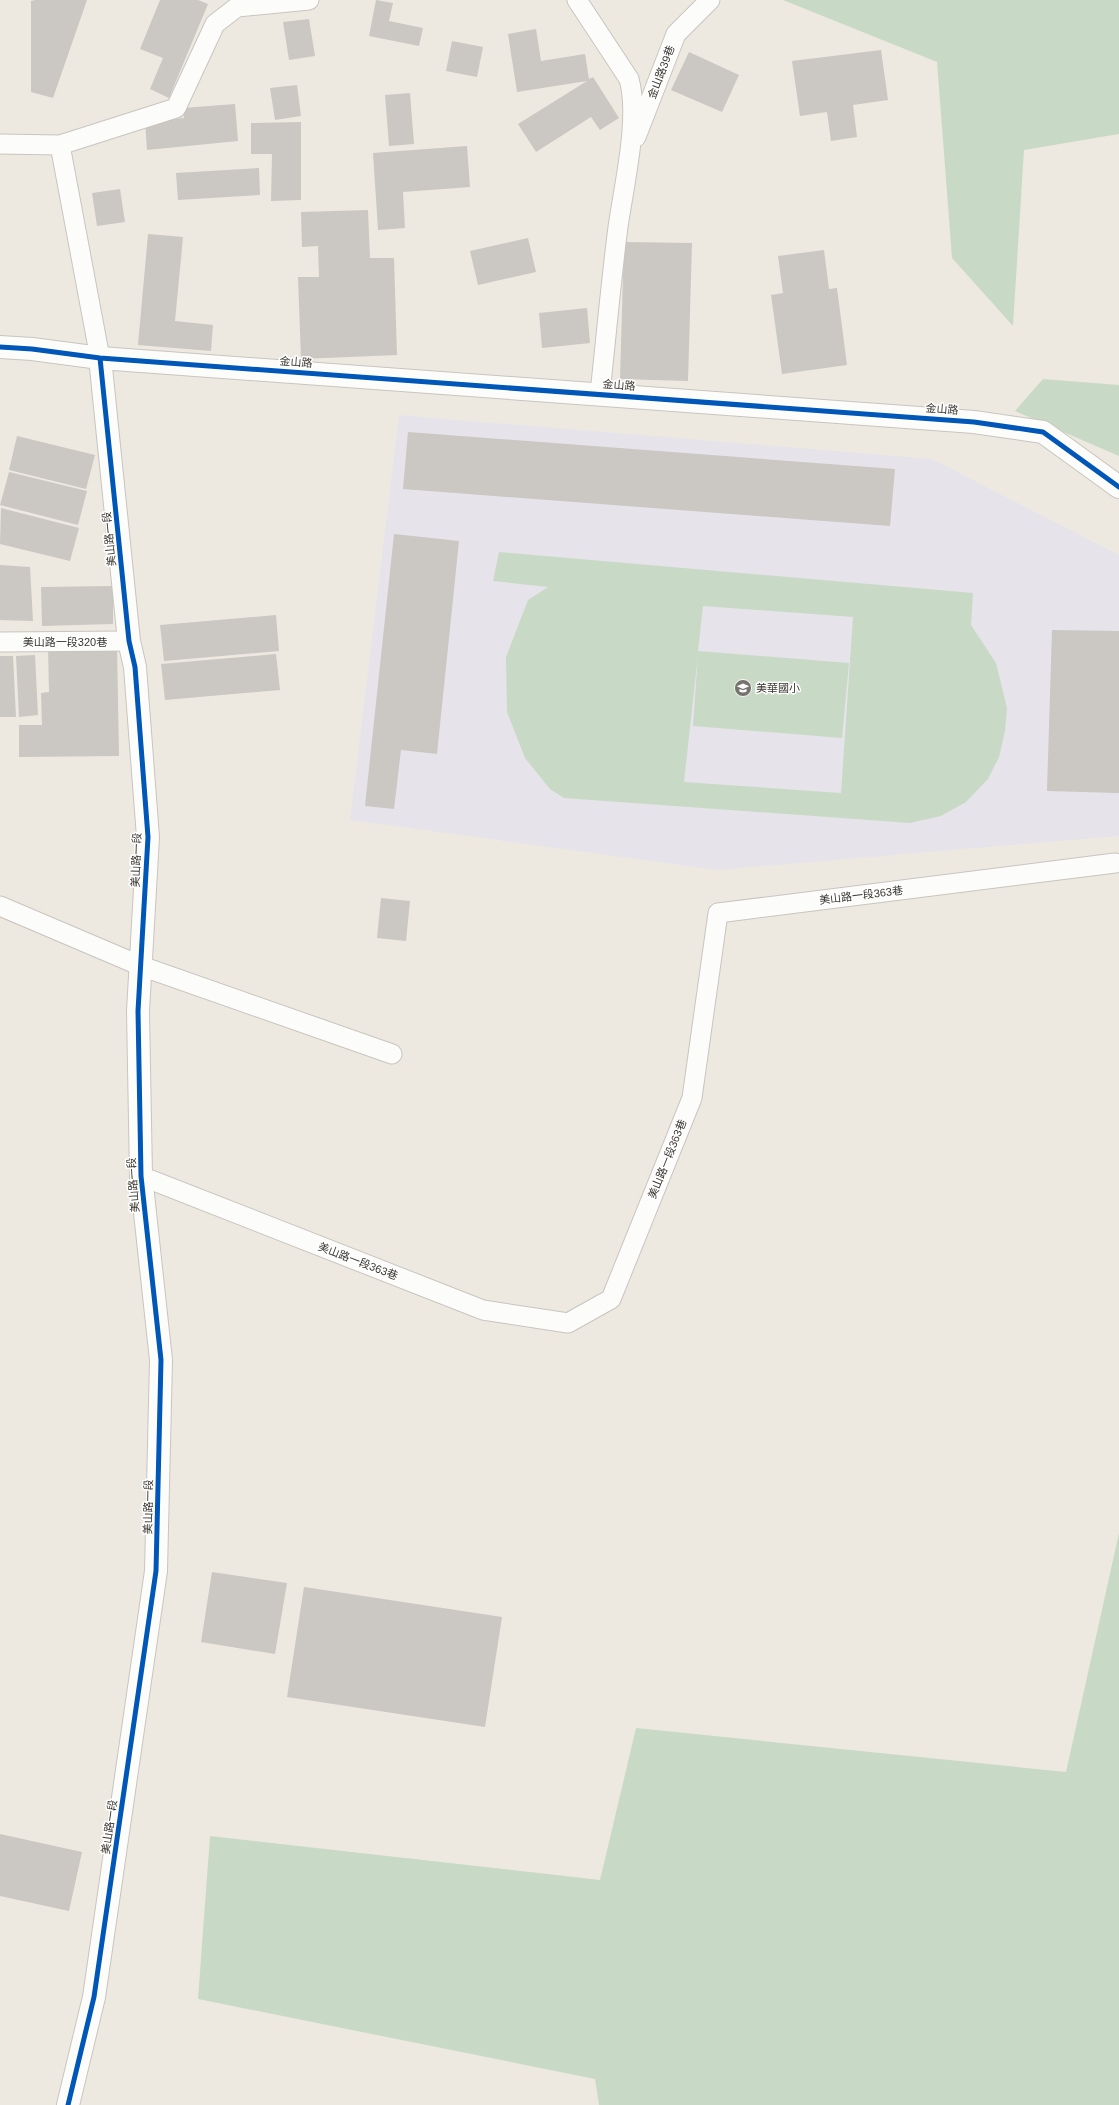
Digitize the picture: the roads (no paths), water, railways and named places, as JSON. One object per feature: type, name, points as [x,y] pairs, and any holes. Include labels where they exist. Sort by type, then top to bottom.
[{"type":"street","points":[[0,347],[32,349],[100,358]]},
{"type":"street","name":"金山路","points":[[100,358],[600,393],[974,422],[1043,432],[1119,487]]},
{"type":"street","name":"美山路一段","points":[[68,2105],[94,1997],[156,1571],[161,1360],[141,1176],[138,1011],[148,837],[134,667],[129,642],[100,358]]},
{"type":"lane","points":[[0,144],[60,145],[176,108],[215,24],[237,7],[310,0]]},
{"type":"lane","points":[[574,0],[577,0],[628,79],[632,92],[629,155],[618,227],[600,393]]},
{"type":"lane","name":"金山路39巷","points":[[629,155],[676,34],[710,0]]},
{"type":"lane","points":[[60,145],[100,358]]},
{"type":"lane","name":"美山路一段320巷","points":[[0,642],[129,642]]},
{"type":"lane","name":"美山路一段363巷","points":[[141,1176],[483,1310],[568,1323],[611,1299],[692,1098],[718,913],[1115,863]]},
{"type":"lane","points":[[0,906],[141,966],[392,1054]]},
{"type":"place","name":"美華國小","points":[[743,688]]}]
